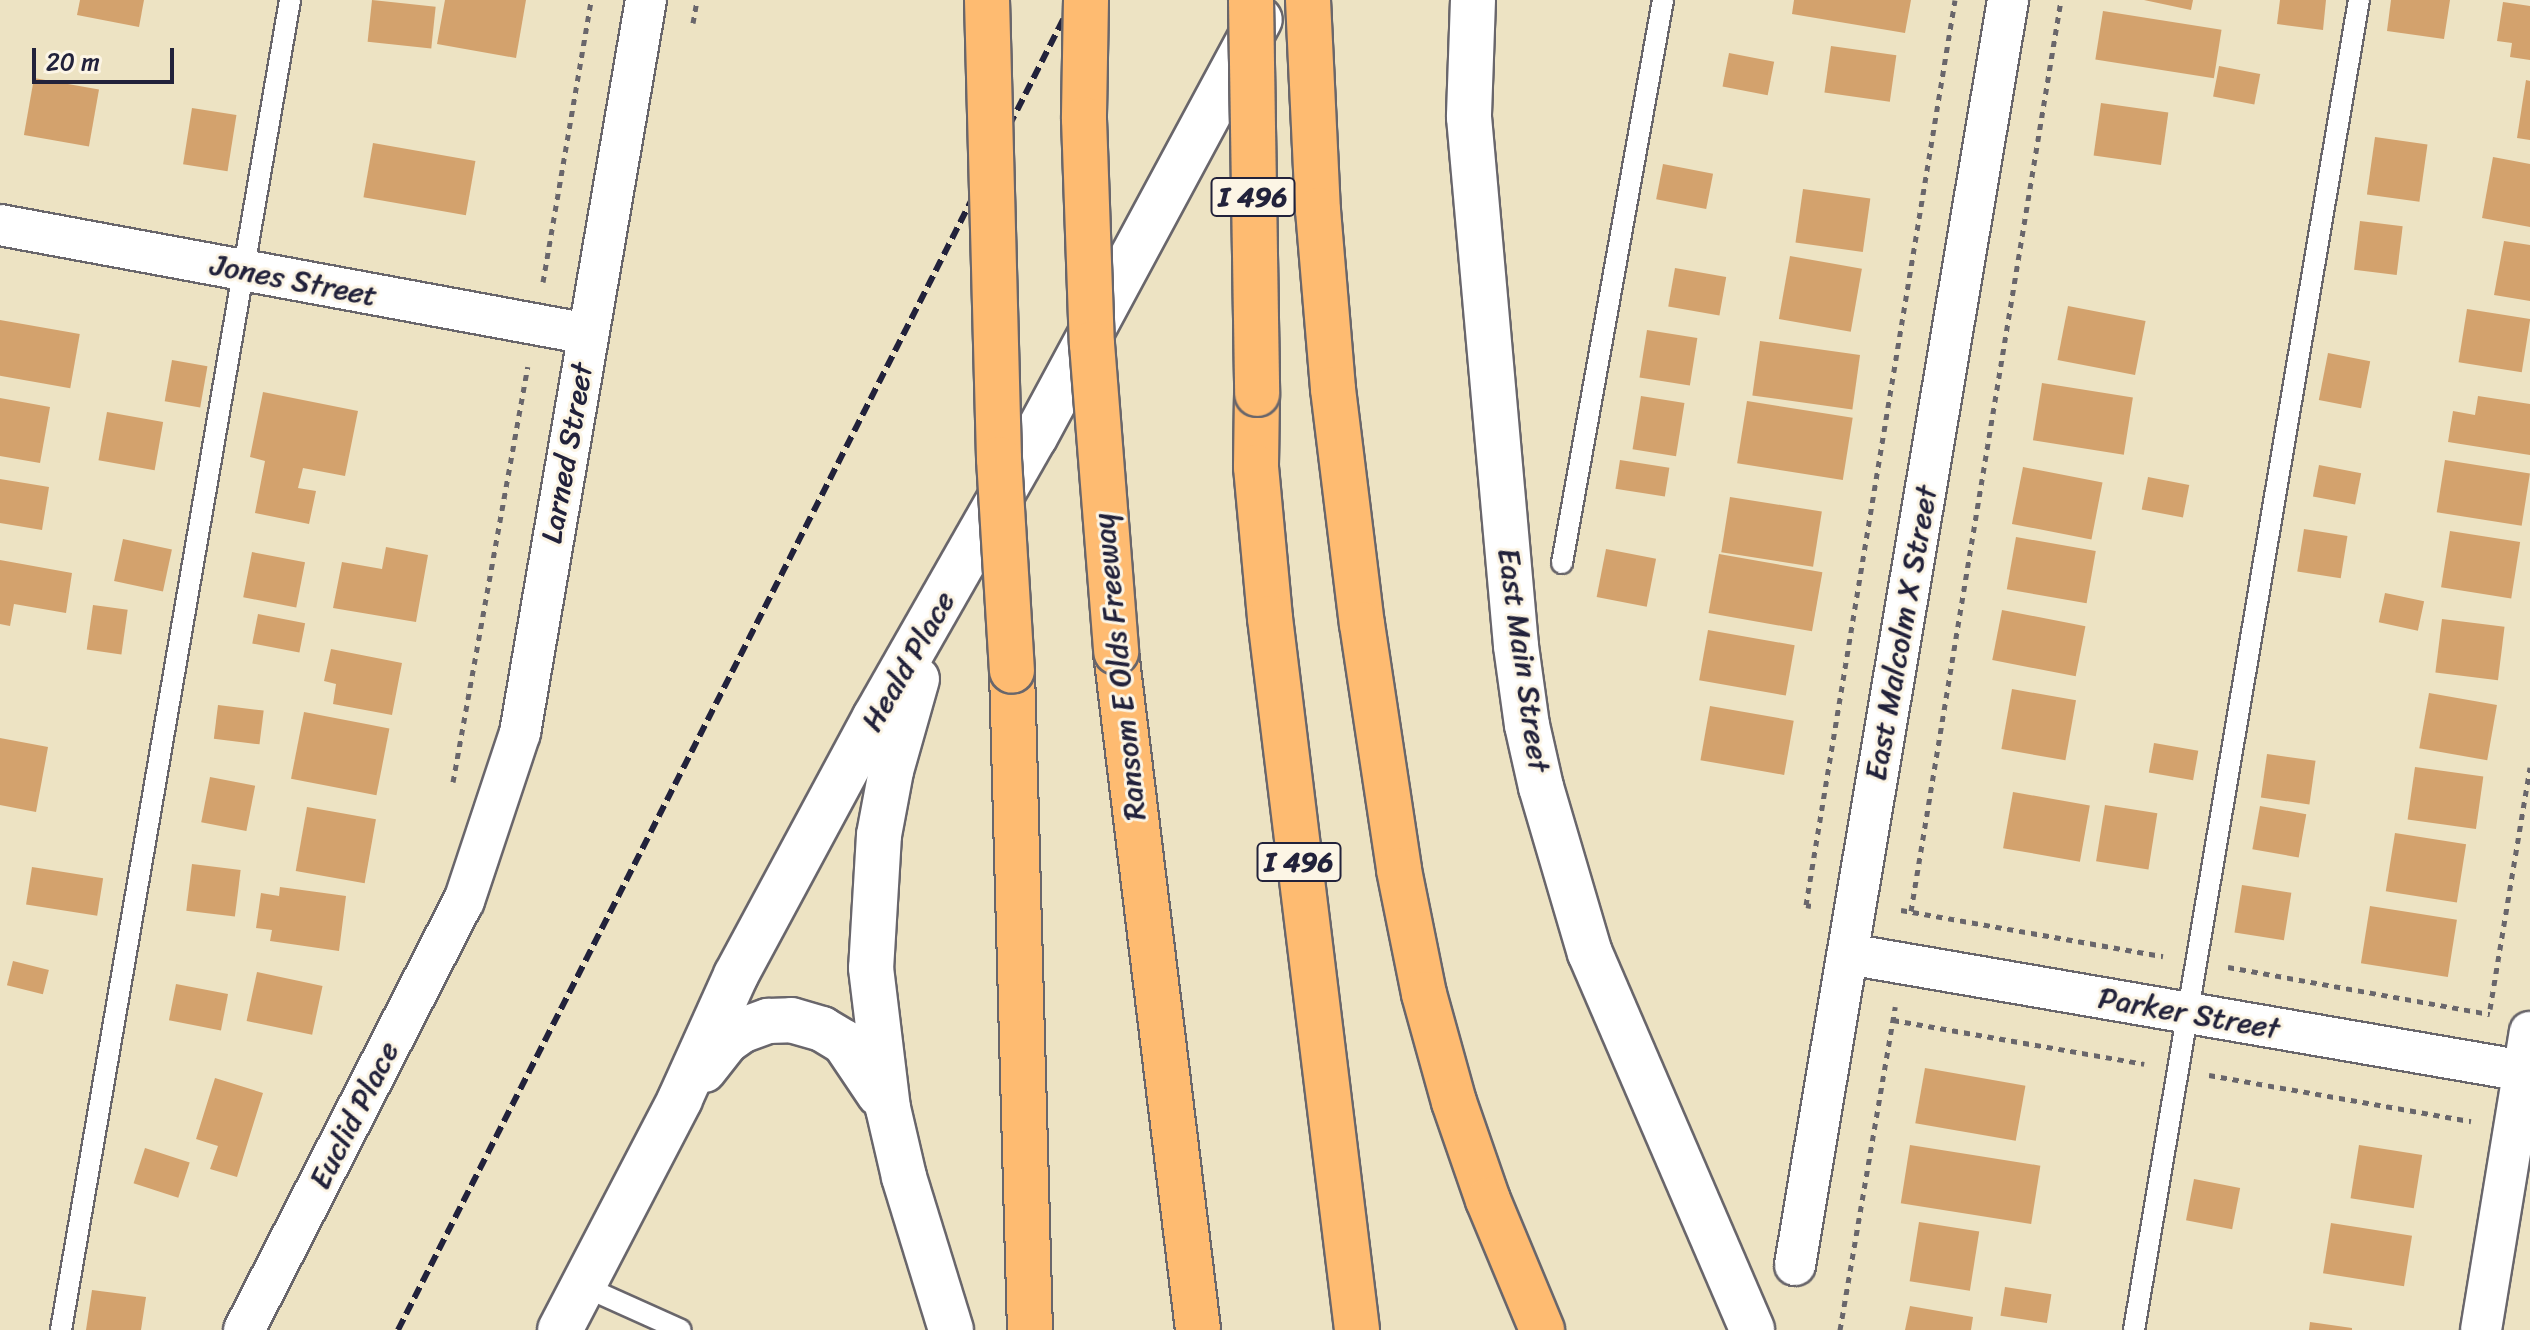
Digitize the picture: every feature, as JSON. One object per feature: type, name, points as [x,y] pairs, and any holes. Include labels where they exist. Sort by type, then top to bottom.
[{"type":"highway","points":[[987,0],[999,459],[1012,671],[1030,1330]]},
{"type":"highway","name":"Ransom E Olds Freeway","points":[[1086,0],[1084,119],[1091,329],[1101,493],[1116,652],[1198,1330]]},
{"type":"highway","name":"I 496","points":[[1251,0],[1256,467],[1270,618],[1357,1330]]},
{"type":"highway","points":[[1308,0],[1318,224],[1333,389],[1374,710],[1424,994],[1469,1149],[1542,1330]]},
{"type":"street","name":"Larned Street","points":[[464,901],[520,733],[646,0]]},
{"type":"street","name":"Heald Place","points":[[560,1330],[680,1099],[736,975],[1270,0]]},
{"type":"street","name":"East Main Street","points":[[1473,0],[1469,117],[1516,646],[1527,725],[1541,787],[1590,953],[1752,1330]]},
{"type":"street","name":"East Malcolm X Street","points":[[1795,1265],[2008,0]]},
{"type":"street","name":"Jones Street","points":[[0,225],[588,334]]},
{"type":"street","points":[[951,1330],[904,1177],[888,1108],[871,968],[879,835],[909,704],[957,576]]},
{"type":"street","name":"Euclid Place","points":[[244,1330],[464,901]]},
{"type":"street","name":"Parker Street","points":[[1848,954],[2527,1071]]},
{"type":"street","points":[[680,1099],[734,1036],[768,1021],[791,1020],[822,1029],[844,1042],[888,1108]]},
{"type":"street","points":[[2481,1330],[2527,1071],[2516,1024]]},
{"type":"lane","points":[[61,1330],[246,272],[290,0]]},
{"type":"lane","points":[[1562,563],[1663,0]]},
{"type":"lane","points":[[2134,1330],[2359,0]]},
{"type":"lane","points":[[583,1286],[681,1330]]},
{"type":"path","points":[[451,794],[591,0]]},
{"type":"path","points":[[693,23],[697,0]]},
{"type":"path","points":[[1955,0],[1806,905],[1911,911],[2516,1024]]},
{"type":"path","points":[[1840,1330],[2061,0]]},
{"type":"building","points":[[80,0],[144,0],[139,27],[77,15]]},
{"type":"building","points":[[372,0],[436,7],[431,48],[368,42]]},
{"type":"building","points":[[445,0],[526,0],[516,58],[437,44]]},
{"type":"building","points":[[1794,0],[1911,0],[1905,33],[1792,14]]},
{"type":"building","points":[[2144,0],[2193,0],[2191,10]]},
{"type":"building","points":[[2280,0],[2326,0],[2323,30],[2277,24]]},
{"type":"building","points":[[2391,0],[2450,0],[2444,39],[2387,31]]},
{"type":"building","points":[[2503,2],[2530,6],[2530,60],[2510,57],[2512,43],[2497,41]]},
{"type":"building","points":[[2103,11],[2222,30],[2214,78],[2095,59]]},
{"type":"building","points":[[1831,46],[1896,55],[1890,102],[1824,93]]},
{"type":"building","points":[[1729,53],[1774,62],[1768,95],[1723,86]]},
{"type":"building","points":[[2219,66],[2260,74],[2254,104],[2213,96]]},
{"type":"building","points":[[34,78],[99,89],[89,147],[24,135]]},
{"type":"building","points":[[2526,80],[2530,81],[2530,140],[2517,138]]},
{"type":"building","points":[[2101,103],[2168,112],[2161,165],[2094,155]]},
{"type":"building","points":[[192,108],[236,115],[228,171],[183,164]]},
{"type":"building","points":[[2375,137],[2427,144],[2419,202],[2367,194]]},
{"type":"building","points":[[373,143],[475,161],[466,215],[363,197]]},
{"type":"building","points":[[2493,157],[2530,164],[2530,227],[2482,218]]},
{"type":"building","points":[[1663,164],[1713,174],[1706,209],[1656,199]]},
{"type":"building","points":[[1803,189],[1870,198],[1863,252],[1795,242]]},
{"type":"building","points":[[2360,221],[2403,226],[2397,275],[2354,270]]},
{"type":"building","points":[[2504,241],[2530,245],[2530,301],[2494,295]]},
{"type":"building","points":[[1790,256],[1862,269],[1851,332],[1779,319]]},
{"type":"building","points":[[1675,268],[1726,277],[1719,315],[1668,306]]},
{"type":"building","points":[[2068,306],[2146,321],[2135,375],[2058,360]]},
{"type":"building","points":[[2467,309],[2530,319],[2522,372],[2459,362]]},
{"type":"building","points":[[0,320],[80,334],[70,388],[0,376]]},
{"type":"building","points":[[1647,330],[1697,338],[1690,385],[1639,377]]},
{"type":"building","points":[[1760,341],[1860,355],[1852,410],[1752,395]]},
{"type":"building","points":[[2328,353],[2370,361],[2361,408],[2319,400]]},
{"type":"building","points":[[172,360],[207,366],[200,408],[165,401]]},
{"type":"building","points":[[2042,383],[2133,397],[2124,455],[2033,440]]},
{"type":"building","points":[[263,392],[358,411],[345,476],[303,468],[298,488],[316,491],[309,524],[255,513],[265,461],[250,457]]},
{"type":"building","points":[[1641,396],[1684,403],[1676,456],[1633,449]]},
{"type":"building","points":[[2478,396],[2530,404],[2530,455],[2448,442],[2453,411],[2475,415]]},
{"type":"building","points":[[0,398],[50,407],[40,463],[0,456]]},
{"type":"building","points":[[1747,401],[1853,418],[1843,480],[1737,463]]},
{"type":"building","points":[[107,412],[163,422],[155,470],[98,460]]},
{"type":"building","points":[[1620,460],[1669,468],[1665,496],[1615,489]]},
{"type":"building","points":[[2445,460],[2530,473],[2522,526],[2437,512]]},
{"type":"building","points":[[2319,465],[2361,473],[2355,505],[2313,496]]},
{"type":"building","points":[[2023,467],[2103,482],[2091,539],[2012,524]]},
{"type":"building","points":[[2148,477],[2189,485],[2183,517],[2142,509]]},
{"type":"building","points":[[0,479],[49,487],[42,530],[0,523]]},
{"type":"building","points":[[1730,497],[1822,512],[1813,567],[1721,552]]},
{"type":"building","points":[[2304,529],[2347,536],[2341,578],[2297,571]]},
{"type":"building","points":[[2450,531],[2520,542],[2511,598],[2441,587]]},
{"type":"building","points":[[2016,537],[2096,551],[2087,603],[2007,589]]},
{"type":"building","points":[[123,539],[172,549],[163,591],[114,581]]},
{"type":"building","points":[[386,547],[428,555],[416,622],[333,608],[342,562],[382,569]]},
{"type":"building","points":[[1606,549],[1656,559],[1647,607],[1597,597]]},
{"type":"building","points":[[252,552],[305,562],[296,607],[243,597]]},
{"type":"building","points":[[1719,554],[1822,572],[1812,631],[1709,613]]},
{"type":"building","points":[[0,560],[72,573],[66,613],[14,604],[10,626],[0,624]]},
{"type":"building","points":[[2385,593],[2424,601],[2418,631],[2379,622]]},
{"type":"building","points":[[93,605],[128,610],[121,654],[87,650]]},
{"type":"building","points":[[2002,610],[2085,626],[2076,676],[1992,660]]},
{"type":"building","points":[[258,614],[305,623],[299,653],[252,643]]},
{"type":"building","points":[[2442,619],[2505,627],[2498,680],[2435,673]]},
{"type":"building","points":[[1708,630],[1795,645],[1786,696],[1699,680]]},
{"type":"building","points":[[331,649],[402,663],[392,715],[333,704],[336,684],[324,681]]},
{"type":"building","points":[[2012,689],[2076,700],[2065,760],[2001,749]]},
{"type":"building","points":[[2429,693],[2497,705],[2487,760],[2419,748]]},
{"type":"building","points":[[218,705],[264,711],[260,744],[214,739]]},
{"type":"building","points":[[1710,706],[1794,721],[1784,775],[1700,760]]},
{"type":"building","points":[[304,712],[389,729],[376,795],[291,779]]},
{"type":"building","points":[[0,738],[48,747],[36,812],[0,805]]},
{"type":"building","points":[[2154,743],[2198,751],[2193,780],[2149,773]]},
{"type":"building","points":[[2267,754],[2316,761],[2309,804],[2261,798]]},
{"type":"building","points":[[2415,767],[2483,777],[2476,829],[2408,819]]},
{"type":"building","points":[[210,777],[255,786],[246,831],[201,822]]},
{"type":"building","points":[[2013,792],[2090,806],[2080,862],[2003,848]]},
{"type":"building","points":[[2105,805],[2157,813],[2148,870],[2096,861]]},
{"type":"building","points":[[2260,806],[2306,814],[2299,857],[2252,849]]},
{"type":"building","points":[[307,807],[376,819],[365,883],[296,871]]},
{"type":"building","points":[[2395,833],[2466,844],[2457,903],[2386,891]]},
{"type":"building","points":[[192,864],[241,870],[235,917],[186,911]]},
{"type":"building","points":[[32,867],[103,878],[97,916],[26,905]]},
{"type":"building","points":[[2242,885],[2291,893],[2284,940],[2234,932]]},
{"type":"building","points":[[280,887],[346,896],[339,951],[270,941],[272,930],[256,928],[261,893],[279,896]]},
{"type":"building","points":[[2370,906],[2457,920],[2448,977],[2361,963]]},
{"type":"building","points":[[13,961],[49,970],[43,994],[7,985]]},
{"type":"building","points":[[257,972],[323,986],[312,1035],[247,1021]]},
{"type":"building","points":[[176,984],[228,994],[221,1030],[169,1020]]},
{"type":"building","points":[[1925,1068],[2025,1086],[2016,1141],[1915,1123]]},
{"type":"building","points":[[215,1078],[263,1093],[237,1177],[210,1169],[218,1146],[196,1139]]},
{"type":"building","points":[[1910,1145],[2040,1166],[2031,1224],[1901,1203]]},
{"type":"building","points":[[2359,1145],[2422,1155],[2414,1208],[2351,1198]]},
{"type":"building","points":[[145,1148],[190,1163],[178,1198],[134,1183]]},
{"type":"building","points":[[2194,1179],[2240,1188],[2232,1229],[2186,1220]]},
{"type":"building","points":[[1919,1222],[1979,1232],[1970,1291],[1910,1281]]},
{"type":"building","points":[[2331,1223],[2412,1236],[2404,1286],[2323,1273]]},
{"type":"building","points":[[2005,1287],[2051,1294],[2047,1323],[2000,1316]]},
{"type":"building","points":[[92,1290],[146,1297],[141,1330],[86,1330]]},
{"type":"building","points":[[1910,1306],[1973,1317],[1971,1330],[1905,1330]]},
{"type":"building","points":[[2310,1322],[2352,1328],[2352,1330],[2309,1330]]},
{"type":"railway","points":[[398,1330],[1073,0]]}]
